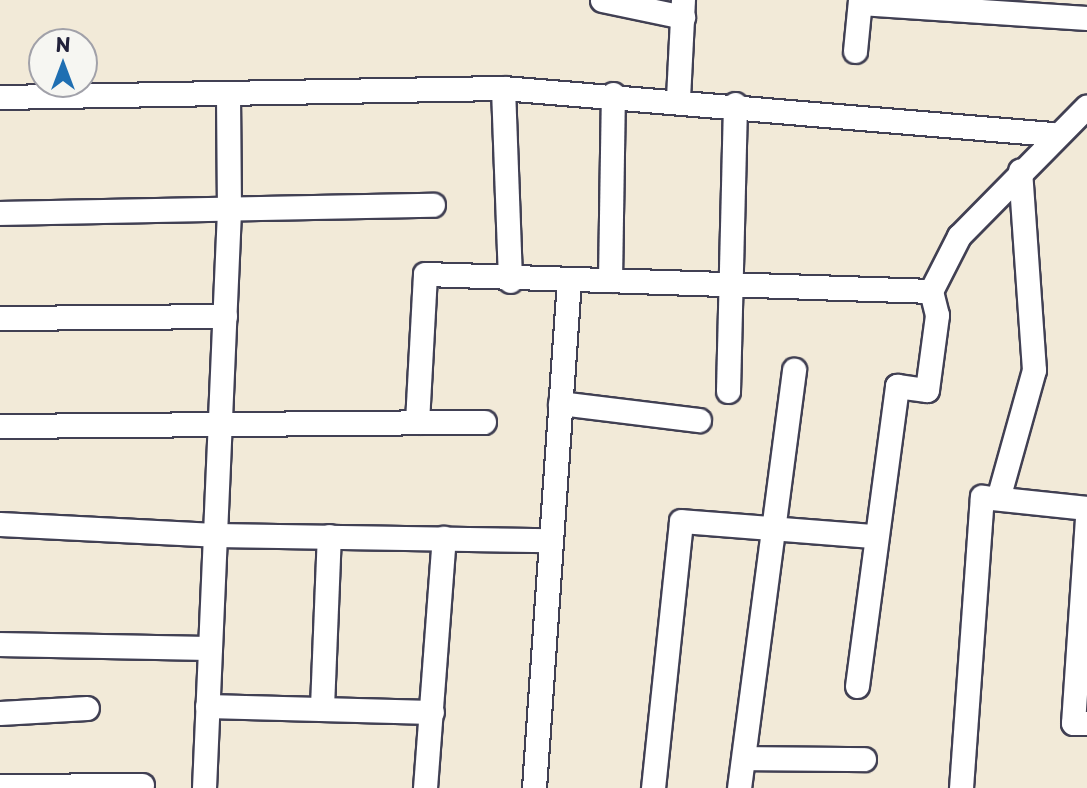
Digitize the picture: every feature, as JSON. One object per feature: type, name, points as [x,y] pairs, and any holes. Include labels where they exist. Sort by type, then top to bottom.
[{"type":"street","points":[[602,0],[683,8],[678,98]]},
{"type":"street","points":[[855,51],[860,1],[1087,18]]},
{"type":"street","points":[[503,88],[510,281]]},
{"type":"street","points":[[0,97],[503,88],[678,98],[1052,134]]},
{"type":"street","points":[[204,788],[229,210],[228,93]]},
{"type":"street","points":[[610,280],[613,94]]},
{"type":"street","points":[[728,391],[728,283],[735,104]]},
{"type":"street","points":[[857,686],[873,536],[897,386],[927,390],[937,314],[931,291],[959,236],[1052,134],[1087,106]]},
{"type":"street","points":[[999,495],[1034,370],[1020,170]]},
{"type":"street","points":[[0,213],[433,205]]},
{"type":"street","points":[[417,422],[425,274],[510,281],[610,280],[931,291]]},
{"type":"street","points":[[534,788],[569,280]]},
{"type":"street","points":[[0,317],[225,316]]},
{"type":"street","points":[[739,788],[794,370]]},
{"type":"street","points":[[561,403],[699,420]]},
{"type":"street","points":[[0,426],[220,422],[484,422]]},
{"type":"street","points":[[961,788],[978,515],[982,497],[999,495],[1087,508]]},
{"type":"street","points":[[1087,518],[1073,723],[1087,723]]},
{"type":"street","points":[[653,788],[681,520],[873,536]]},
{"type":"street","points":[[0,524],[215,535],[551,540]]},
{"type":"street","points":[[322,707],[330,536]]},
{"type":"street","points":[[425,788],[444,538]]},
{"type":"street","points":[[0,644],[210,648]]},
{"type":"street","points":[[207,706],[432,712]]},
{"type":"street","points":[[0,713],[87,708]]},
{"type":"street","points":[[744,758],[864,759]]},
{"type":"street","points":[[0,786],[142,785]]}]
